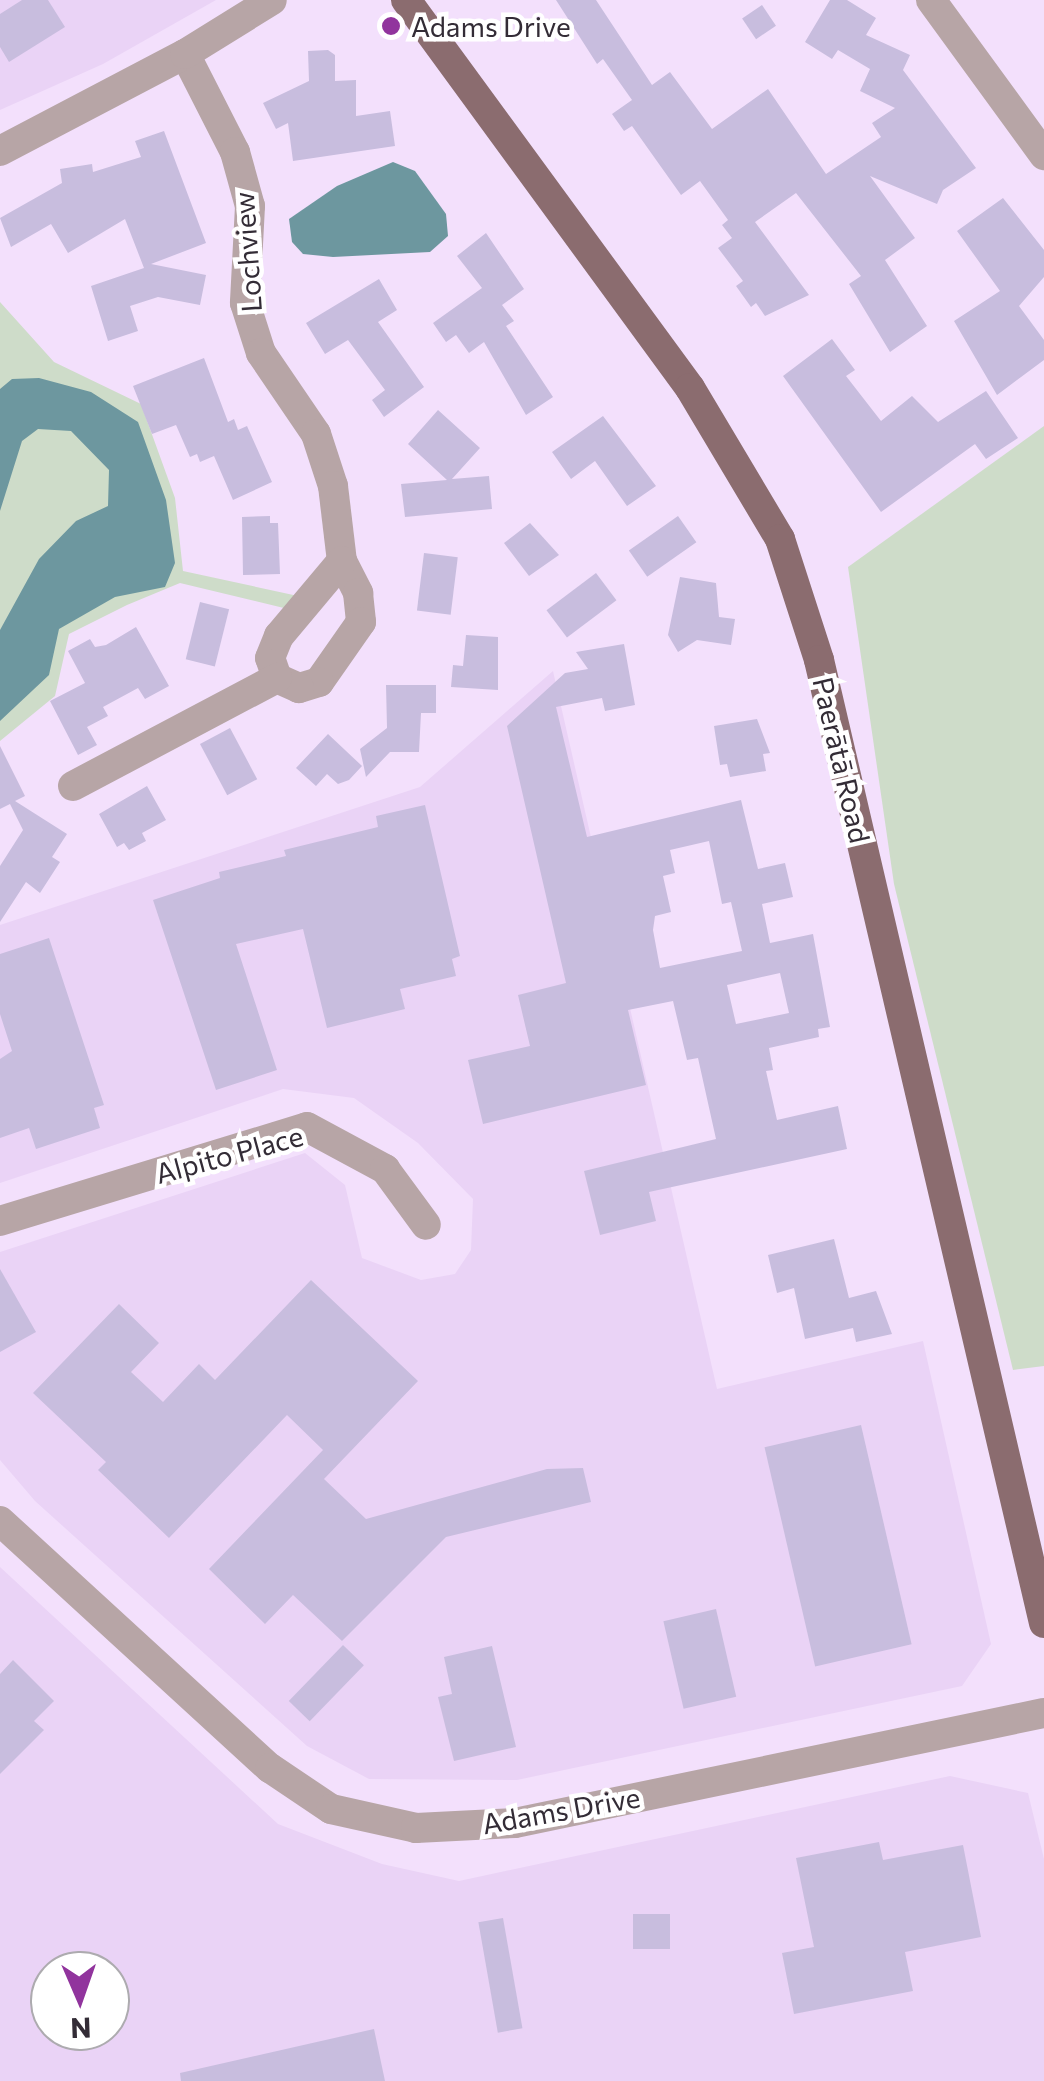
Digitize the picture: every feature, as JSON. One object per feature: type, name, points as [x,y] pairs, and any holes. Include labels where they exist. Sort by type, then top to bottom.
[{"type":"main road","name":"Paerātā Road","points":[[406,0],[690,388],[780,540],[818,660],[1019,1503],[1044,1623]]},
{"type":"street","points":[[0,151],[184,54],[272,0]]},
{"type":"street","points":[[931,0],[1044,155]]},
{"type":"street","name":"Lochview","points":[[73,786],[277,678],[300,688],[318,682],[348,646],[361,622],[358,593],[342,561],[333,486],[316,434],[261,353],[245,303],[250,206],[234,152],[184,54]]},
{"type":"street","points":[[277,678],[270,658],[279,636],[342,561]]},
{"type":"street","name":"Alpito Place","points":[[0,1222],[308,1127],[386,1169],[426,1225]]},
{"type":"street","name":"Adams Drive","points":[[0,1521],[270,1768],[331,1809],[416,1828],[515,1823],[1044,1713]]},
{"type":"shaded area","points":[[0,0],[216,0],[103,64],[0,110]]},
{"type":"shaded area","points":[[393,162],[415,171],[446,214],[448,236],[430,252],[333,257],[303,254],[292,242],[289,219],[337,186]]},
{"type":"shaded area","points":[[0,302],[54,362],[141,404],[175,498],[183,571],[298,596],[288,609],[180,583],[127,605],[69,634],[55,696],[0,741]]},
{"type":"shaded area","points":[[39,378],[91,392],[138,422],[166,500],[175,563],[165,587],[115,597],[59,629],[49,675],[0,721],[0,630],[39,559],[76,521],[108,506],[109,470],[71,431],[38,429],[22,441],[0,511],[0,389],[12,379]]},
{"type":"shaded area","points":[[1044,426],[1044,1366],[1013,1370],[894,884],[848,567]]},
{"type":"shaded area","points":[[553,671],[717,1389],[923,1341],[991,1644],[962,1686],[517,1780],[369,1779],[307,1746],[35,1501],[0,1460],[0,1252],[305,1153],[345,1185],[362,1258],[421,1280],[455,1274],[471,1250],[473,1199],[418,1143],[354,1098],[283,1089],[0,1183],[0,925],[420,787]]},
{"type":"shaded area","points":[[0,1567],[278,1824],[382,1864],[459,1881],[950,1776],[1028,1793],[1044,1859],[1044,2081],[0,2081]]},
{"type":"building","points":[[22,0],[48,0],[65,27],[9,62],[0,47],[0,14]]},
{"type":"building","points":[[556,0],[596,0],[652,85],[670,72],[712,129],[768,89],[826,174],[881,137],[872,123],[895,108],[860,91],[870,69],[838,50],[832,59],[805,42],[830,0],[847,0],[876,18],[866,35],[910,55],[903,70],[976,168],[943,190],[937,204],[870,176],[915,238],[885,260],[927,326],[890,352],[849,284],[861,276],[796,193],[755,222],[809,295],[765,316],[756,303],[751,307],[736,286],[743,281],[718,248],[732,238],[722,225],[728,220],[700,181],[681,195],[632,126],[624,131],[612,114],[632,100],[603,59],[597,64]]},
{"type":"building","points":[[762,5],[776,26],[756,39],[742,18]]},
{"type":"building","points":[[328,50],[335,55],[335,81],[356,80],[356,116],[390,111],[395,146],[293,161],[288,123],[276,129],[263,103],[309,81],[308,51]]},
{"type":"building","points":[[164,131],[206,243],[151,264],[206,275],[200,305],[158,297],[130,306],[138,331],[108,341],[91,286],[144,268],[125,219],[68,253],[51,224],[11,247],[0,218],[62,183],[60,169],[92,164],[93,172],[141,157],[135,141]]},
{"type":"building","points":[[1003,198],[1044,250],[1044,277],[1019,306],[1044,340],[1044,360],[997,395],[954,321],[1000,291],[957,231]]},
{"type":"building","points":[[486,233],[524,289],[502,305],[514,321],[506,326],[553,397],[526,415],[484,342],[469,353],[456,335],[446,342],[433,323],[482,288],[457,256]]},
{"type":"building","points":[[379,279],[397,310],[378,322],[424,387],[384,417],[372,400],[385,390],[348,340],[325,354],[306,323]]},
{"type":"building","points":[[832,339],[855,370],[846,376],[881,421],[912,396],[938,422],[986,391],[1018,438],[986,459],[975,444],[881,512],[783,376]]},
{"type":"building","points":[[204,358],[228,422],[234,419],[238,430],[247,426],[272,482],[233,500],[214,456],[200,462],[197,454],[190,457],[176,425],[152,434],[133,386]]},
{"type":"building","points":[[438,410],[480,448],[452,479],[489,476],[492,509],[405,517],[401,484],[447,480],[408,444]]},
{"type":"building","points":[[603,416],[656,486],[627,506],[595,461],[571,479],[552,452]]},
{"type":"building","points":[[270,516],[270,523],[278,523],[280,574],[243,575],[242,517]]},
{"type":"building","points":[[678,516],[696,542],[647,577],[629,550]]},
{"type":"building","points":[[530,523],[559,555],[529,576],[504,543]]},
{"type":"building","points":[[424,553],[458,557],[451,615],[417,611]]},
{"type":"building","points":[[596,573],[616,600],[567,637],[546,610]]},
{"type":"building","points":[[680,577],[716,583],[719,617],[735,619],[731,645],[697,640],[678,652],[668,635]]},
{"type":"building","points":[[200,602],[229,609],[215,667],[186,659]]},
{"type":"building","points":[[136,627],[169,686],[145,699],[138,688],[103,707],[108,716],[87,727],[97,745],[78,755],[50,701],[85,683],[68,651],[90,639],[95,647],[106,645]]},
{"type":"building","points":[[466,635],[498,637],[498,690],[451,687],[453,665],[463,666]]},
{"type":"building","points":[[624,644],[635,705],[605,711],[602,698],[556,707],[587,837],[741,800],[758,869],[785,863],[793,897],[762,904],[770,943],[813,934],[830,1027],[818,1029],[819,1037],[769,1048],[773,1070],[766,1071],[777,1120],[838,1106],[847,1149],[649,1192],[656,1221],[600,1235],[584,1171],[716,1139],[698,1058],[687,1060],[673,1001],[628,1010],[646,1085],[483,1124],[468,1060],[530,1046],[518,995],[566,983],[507,726],[565,673],[588,669],[576,652]],"holes":[[[709,841],[722,904],[731,902],[742,951],[660,968],[653,930],[655,916],[671,912],[663,876],[675,873],[670,850]],[[780,973],[789,1013],[736,1024],[727,985]]]},
{"type":"building","points":[[386,685],[436,685],[436,713],[421,713],[419,752],[390,752],[366,777],[360,749],[387,728]]},
{"type":"building","points":[[757,719],[770,753],[763,754],[766,771],[730,777],[727,764],[720,765],[714,726]]},
{"type":"building","points":[[230,728],[257,779],[227,795],[200,744]]},
{"type":"building","points":[[328,734],[362,766],[349,780],[338,784],[327,774],[316,786],[296,768]]},
{"type":"building","points":[[0,746],[25,796],[15,801],[67,834],[52,857],[60,862],[40,893],[26,882],[0,922],[0,866],[23,830],[10,804],[0,809]]},
{"type":"building","points":[[147,786],[166,820],[142,833],[146,841],[129,850],[124,843],[117,847],[99,814]]},
{"type":"building","points":[[425,805],[460,956],[452,959],[456,976],[400,989],[405,1009],[327,1028],[303,929],[236,944],[277,1070],[216,1090],[153,900],[220,878],[219,872],[286,856],[284,850],[378,827],[376,816]]},
{"type":"building","points":[[49,938],[104,1105],[94,1108],[100,1128],[36,1149],[29,1128],[0,1138],[0,1059],[12,1051],[0,1014],[0,954]]},
{"type":"building","points":[[834,1239],[849,1298],[876,1291],[892,1334],[856,1342],[853,1328],[805,1339],[794,1288],[777,1293],[768,1255]]},
{"type":"building","points":[[0,1269],[36,1332],[0,1352]]},
{"type":"building","points":[[311,1280],[418,1381],[324,1479],[366,1519],[547,1469],[583,1468],[591,1502],[446,1537],[342,1641],[293,1595],[265,1624],[209,1569],[323,1450],[287,1415],[169,1538],[98,1470],[106,1462],[33,1393],[119,1304],[159,1343],[131,1372],[163,1402],[199,1364],[215,1380]]},
{"type":"building","points":[[861,1425],[912,1644],[815,1667],[765,1447]]},
{"type":"building","points":[[716,1609],[736,1697],[684,1709],[663,1621]]},
{"type":"building","points":[[343,1645],[364,1665],[310,1721],[289,1701]]},
{"type":"building","points":[[492,1646],[516,1747],[454,1761],[438,1697],[452,1694],[444,1657]]},
{"type":"building","points":[[13,1660],[54,1701],[34,1721],[44,1730],[0,1774],[0,1674]]},
{"type":"building","points":[[879,1842],[883,1860],[963,1845],[981,1937],[905,1952],[913,1991],[794,2014],[782,1953],[814,1947],[796,1858]]},
{"type":"building","points":[[633,1914],[670,1914],[670,1949],[633,1949]]},
{"type":"building","points":[[503,1918],[522,2028],[498,2033],[478,1922]]},
{"type":"building","points":[[374,2029],[385,2081],[181,2081],[180,2073]]},
{"type":"place","name":"Adams Drive","points":[[391,26]]}]
